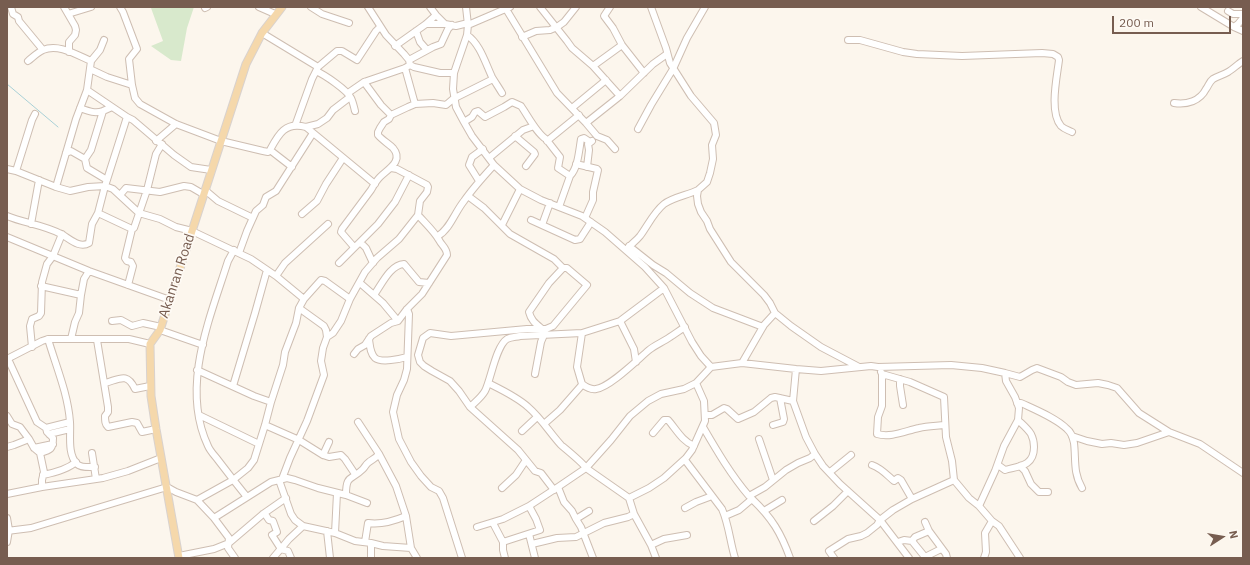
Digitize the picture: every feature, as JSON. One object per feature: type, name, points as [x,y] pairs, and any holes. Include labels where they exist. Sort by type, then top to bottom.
[{"type":"main road","name":"Akanran Road","points":[[150,344],[160,329],[170,300],[246,64],[262,33],[282,7]]},
{"type":"main road","points":[[150,344],[150,386],[156,429],[179,557]]},
{"type":"street","points":[[11,7],[13,14],[18,17],[19,21],[43,50]]},
{"type":"street","points":[[64,7],[76,30],[69,42],[69,52]]},
{"type":"street","points":[[68,14],[91,7]]},
{"type":"street","points":[[120,7],[137,49],[129,60],[135,98],[140,104],[176,124],[221,140],[268,152],[278,135],[287,128],[295,126],[306,127],[318,124],[327,118],[333,110],[364,82],[408,65],[427,50],[441,44],[448,29],[448,24]]},
{"type":"street","points":[[259,7],[276,14]]},
{"type":"street","points":[[310,7],[322,14],[349,23]]},
{"type":"street","points":[[368,7],[380,27],[395,46],[404,54],[408,65],[415,104]]},
{"type":"street","points":[[430,7],[436,15],[448,24]]},
{"type":"street","points":[[466,7],[468,35],[454,73],[454,99],[456,107],[464,122],[494,165],[520,189],[541,200],[585,218],[627,248],[666,273],[690,293],[713,308],[763,327]]},
{"type":"street","points":[[540,7],[572,48],[593,66],[620,96]]},
{"type":"street","points":[[522,37],[536,31],[557,28],[576,7]]},
{"type":"street","points":[[610,7],[604,16],[613,28],[622,45],[644,73]]},
{"type":"street","points":[[627,248],[640,236],[652,217],[664,204],[677,197],[689,195],[698,190],[707,182],[713,159],[712,144],[716,135],[714,123],[691,96],[667,54],[652,7]]},
{"type":"street","points":[[638,129],[646,118],[651,105],[705,7]]},
{"type":"street","points":[[1201,7],[1243,31]]},
{"type":"street","points":[[426,24],[448,24],[456,26],[468,24],[508,8],[522,37],[557,93],[597,136],[607,140],[615,149]]},
{"type":"street","points":[[1228,11],[1233,14],[1243,14]]},
{"type":"street","points":[[395,46],[436,15]]},
{"type":"street","points":[[1234,27],[1243,18]]},
{"type":"street","points":[[295,126],[317,69],[337,51],[342,51],[357,60],[380,27]]},
{"type":"street","points":[[416,31],[420,42],[427,50]]},
{"type":"street","points":[[262,33],[317,69],[349,95],[355,111]]},
{"type":"street","points":[[468,35],[478,45],[493,79],[502,93]]},
{"type":"street","points":[[56,187],[87,90],[91,61],[100,50],[104,40]]},
{"type":"street","points":[[848,40],[860,40],[903,52],[917,54],[962,56],[1042,53],[1053,54],[1058,57],[1059,60],[1055,99],[1056,112],[1060,125],[1072,132]]},
{"type":"street","points":[[593,66],[622,45]]},
{"type":"street","points":[[28,61],[43,50],[50,48],[62,49],[91,61]]},
{"type":"street","points":[[586,123],[620,96],[667,54]]},
{"type":"street","points":[[1174,103],[1180,104],[1197,100],[1203,94],[1212,79],[1226,74],[1243,61]]},
{"type":"street","points":[[408,65],[440,73],[454,73]]},
{"type":"street","points":[[90,69],[119,82],[132,85]]},
{"type":"street","points":[[354,247],[341,232],[342,229],[380,177],[392,168],[396,161],[396,154],[393,149],[378,136],[378,132],[384,122],[389,119],[391,115],[415,104],[433,103],[446,105],[454,99],[493,79]]},
{"type":"street","points":[[572,108],[606,80]]},
{"type":"street","points":[[364,82],[381,105],[391,115]]},
{"type":"street","points":[[87,90],[133,120],[174,155],[191,166],[211,170]]},
{"type":"street","points":[[464,122],[478,111],[485,117],[512,102],[521,106],[534,126],[560,157],[558,168],[570,176]]},
{"type":"street","points":[[80,108],[94,113],[112,107]]},
{"type":"street","points":[[103,111],[91,150],[85,159],[87,168],[139,213],[160,219],[176,227],[192,232],[251,259],[276,276],[304,299]]},
{"type":"street","points":[[16,171],[35,114]]},
{"type":"street","points":[[547,141],[579,115]]},
{"type":"street","points":[[7,216],[62,234],[74,242],[83,245],[89,243],[92,224],[98,213],[127,117]]},
{"type":"street","points":[[128,284],[133,266],[131,262],[127,261],[125,258],[132,229],[134,228],[147,190],[159,142],[176,124]]},
{"type":"street","points":[[489,158],[523,130],[534,126]]},
{"type":"street","points":[[306,127],[375,184]]},
{"type":"street","points":[[247,497],[208,447],[199,415],[196,385],[197,370],[202,346],[228,261],[236,252],[256,211],[262,205],[266,197],[276,191],[312,133]]},
{"type":"street","points":[[515,136],[535,154],[526,166]]},
{"type":"street","points":[[586,167],[589,150],[588,144],[597,136]]},
{"type":"street","points":[[559,207],[576,164],[581,140],[584,138],[590,142]]},
{"type":"street","points":[[479,181],[469,164],[472,157],[483,149]]},
{"type":"street","points":[[270,150],[292,167]]},
{"type":"street","points":[[66,153],[70,152],[85,159]]},
{"type":"street","points":[[302,214],[317,201],[343,158]]},
{"type":"street","points":[[576,164],[597,168],[598,170],[593,192],[593,200],[585,218]]},
{"type":"street","points":[[438,236],[445,230],[479,181],[494,165]]},
{"type":"street","points":[[327,337],[333,333],[341,320],[350,299],[365,272],[399,239],[418,215],[420,201],[428,192],[428,187],[409,175],[392,168]]},
{"type":"street","points":[[7,169],[70,191],[106,183]]},
{"type":"street","points":[[339,263],[378,224],[394,202],[409,175]]},
{"type":"street","points":[[31,224],[39,180]]},
{"type":"street","points":[[120,195],[126,188],[160,192],[184,186],[191,187],[204,192],[218,201],[253,218]]},
{"type":"street","points":[[502,225],[520,189]]},
{"type":"street","points":[[698,190],[698,204],[701,212],[722,248],[738,270],[764,295],[775,313],[791,326],[821,346],[859,367]]},
{"type":"street","points":[[468,196],[484,208],[510,234],[554,259],[563,268],[567,268],[587,285],[553,326],[546,329],[542,328],[451,336],[430,333],[424,336],[418,354],[420,362],[432,372],[450,381],[470,407],[518,450],[535,471],[541,473],[556,489],[564,502],[572,510],[584,532],[593,558]]},
{"type":"street","points":[[542,225],[550,203]]},
{"type":"street","points":[[98,213],[132,229]]},
{"type":"street","points":[[354,354],[358,349],[365,345],[371,336],[391,322],[398,320],[422,294],[448,254],[438,236],[418,215]]},
{"type":"street","points":[[531,220],[575,240],[580,239],[591,222]]},
{"type":"street","points":[[276,276],[286,264],[328,224]]},
{"type":"street","points":[[32,347],[30,326],[32,318],[39,316],[42,313],[41,286],[47,264],[53,256],[62,234]]},
{"type":"street","points":[[7,237],[89,271],[170,300]]},
{"type":"street","points":[[360,242],[366,248],[373,263]]},
{"type":"street","points":[[627,248],[664,288],[692,342],[701,356],[711,367]]},
{"type":"street","points":[[374,295],[392,269],[401,264],[404,264],[420,282],[429,283]]},
{"type":"street","points":[[542,328],[534,323],[530,318],[529,312],[549,283],[563,268]]},
{"type":"street","points":[[233,386],[267,270]]},
{"type":"street","points":[[71,339],[79,313],[84,279],[89,271]]},
{"type":"street","points":[[197,500],[233,480],[248,468],[254,460],[296,323],[299,308],[304,299],[321,280],[350,299]]},
{"type":"street","points":[[360,283],[383,302],[398,320]]},
{"type":"street","points":[[41,286],[81,295]]},
{"type":"street","points":[[470,407],[485,391],[494,362],[506,340],[511,337],[520,336],[582,332],[620,321],[664,288]]},
{"type":"street","points":[[299,308],[324,326],[327,337],[323,348],[321,361],[324,375],[308,421],[281,480],[291,514],[295,520],[303,526],[327,530],[355,541],[383,546],[411,548]]},
{"type":"street","points":[[407,309],[409,314],[407,369],[393,412],[399,439],[421,476],[431,487],[438,491],[443,498],[462,558]]},
{"type":"street","points":[[742,363],[763,327],[775,313]]},
{"type":"street","points":[[112,321],[120,320],[132,326],[143,323],[202,346]]},
{"type":"street","points":[[620,321],[634,349],[636,362]]},
{"type":"street","points":[[582,332],[577,367],[582,384],[586,387],[596,389],[619,376],[648,351],[685,326]]},
{"type":"street","points":[[535,374],[541,342],[544,335]]},
{"type":"street","points":[[48,339],[66,398],[70,425],[71,452],[78,465],[95,467]]},
{"type":"street","points":[[40,453],[49,450],[53,444],[53,438],[46,428],[37,422],[7,359],[48,339],[129,340],[150,344]]},
{"type":"street","points":[[97,340],[108,407],[108,412],[105,416],[105,422],[108,427],[132,422],[137,423],[142,432],[156,429]]},
{"type":"street","points":[[369,340],[374,357],[378,359],[396,360],[407,357]]},
{"type":"street","points":[[365,345],[371,350]]},
{"type":"street","points":[[477,527],[493,523],[529,506],[586,468],[630,416],[648,401],[661,394],[684,389],[696,383],[711,367],[742,363],[821,371],[859,367],[951,365],[1005,372],[1020,378],[1037,368],[1061,377],[1076,385],[1098,383],[1117,388],[1138,413],[1169,432],[1200,444],[1243,473]]},
{"type":"street","points":[[878,367],[882,374],[882,406],[878,417],[877,434],[882,436],[890,435],[919,428],[945,425]]},
{"type":"street","points":[[796,369],[793,401],[806,437],[815,454],[848,491],[880,520],[909,558]]},
{"type":"street","points":[[197,370],[254,396],[271,402]]},
{"type":"street","points":[[979,506],[997,468],[1004,446],[1018,420],[1017,403],[1006,381],[1005,372]]},
{"type":"street","points":[[882,374],[900,379],[944,397],[945,425],[954,480],[968,498],[979,506],[992,521],[999,526],[1020,558]]},
{"type":"street","points":[[104,383],[122,378],[131,381],[134,389],[150,386]]},
{"type":"street","points":[[900,379],[903,405]]},
{"type":"street","points":[[488,383],[514,397],[528,407],[560,444],[586,468],[629,498],[634,514],[651,545],[656,558]]},
{"type":"street","points":[[629,498],[649,488],[664,478],[686,458],[694,446],[705,420],[704,401],[696,383]]},
{"type":"street","points":[[544,424],[560,410],[582,384]]},
{"type":"street","points":[[705,415],[712,415],[724,408],[738,420],[754,412],[771,398],[775,397],[793,401]]},
{"type":"street","points":[[772,425],[783,422],[784,419],[780,398]]},
{"type":"street","points":[[1017,403],[1056,421],[1068,429],[1074,443],[1074,457],[1078,480],[1082,488]]},
{"type":"street","points":[[199,415],[259,444]]},
{"type":"street","points":[[7,416],[12,424],[20,427],[34,448],[40,453],[44,472],[42,475],[42,487]]},
{"type":"street","points":[[522,431],[537,416]]},
{"type":"street","points":[[653,433],[664,420],[668,420],[689,444],[694,446]]},
{"type":"street","points":[[997,468],[1005,470],[1020,466],[1029,462],[1032,458],[1034,442],[1031,433],[1018,420]]},
{"type":"street","points":[[358,422],[380,454],[396,486],[406,516],[411,548],[417,558]]},
{"type":"street","points":[[46,428],[70,425]]},
{"type":"street","points":[[50,434],[70,425]]},
{"type":"street","points":[[265,425],[300,440],[323,455],[329,457],[341,455],[355,474]]},
{"type":"street","points":[[703,427],[738,484],[773,522],[786,546],[790,558]]},
{"type":"street","points":[[1072,436],[1086,441],[1102,444],[1111,443],[1124,445],[1136,443],[1169,432]]},
{"type":"street","points":[[8,445],[14,445],[29,439]]},
{"type":"street","points":[[760,439],[773,480]]},
{"type":"street","points":[[323,455],[329,442]]},
{"type":"street","points":[[34,448],[53,444]]},
{"type":"street","points":[[92,453],[96,479]]},
{"type":"street","points":[[346,495],[346,485],[350,477],[363,469],[370,461],[380,454]]},
{"type":"street","points":[[725,516],[739,510],[750,498],[786,470],[815,454]]},
{"type":"street","points":[[830,472],[851,455]]},
{"type":"street","points":[[7,494],[96,479],[128,471],[161,458]]},
{"type":"street","points":[[686,458],[685,460],[722,509],[735,558]]},
{"type":"street","points":[[502,488],[516,475],[526,460]]},
{"type":"street","points":[[42,475],[72,465],[76,462]]},
{"type":"street","points":[[872,465],[879,468],[892,480],[899,478],[912,499]]},
{"type":"street","points":[[1020,466],[1025,471],[1031,484],[1039,492],[1048,492]]},
{"type":"street","points":[[214,518],[271,482],[287,478],[346,495],[366,503]]},
{"type":"street","points":[[834,558],[829,551],[848,539],[861,536],[877,525],[880,520],[893,510],[912,499],[954,480]]},
{"type":"street","points":[[8,530],[31,528],[167,487],[197,500],[214,518],[229,538],[228,548],[235,558]]},
{"type":"street","points":[[814,521],[833,506],[848,491]]},
{"type":"street","points":[[335,533],[336,493]]},
{"type":"street","points":[[685,508],[712,496]]},
{"type":"street","points":[[179,557],[214,549],[229,543],[263,514],[286,498]]},
{"type":"street","points":[[764,511],[782,500]]},
{"type":"street","points":[[503,542],[540,530],[529,506]]},
{"type":"street","points":[[576,519],[589,511]]},
{"type":"street","points":[[263,514],[265,514],[269,520],[273,521],[277,532],[272,536],[281,549],[288,551],[291,558]]},
{"type":"street","points":[[532,544],[557,538],[576,537],[604,523],[634,514]]},
{"type":"street","points":[[371,558],[368,543],[368,523],[374,524],[406,516]]},
{"type":"street","points":[[7,518],[7,542]]},
{"type":"street","points":[[984,558],[986,552],[985,533],[992,521]]},
{"type":"street","points":[[925,522],[929,531],[946,554],[947,558]]},
{"type":"street","points":[[493,523],[503,542],[503,550],[506,558]]},
{"type":"street","points":[[273,558],[289,539],[303,526]]},
{"type":"street","points":[[327,530],[330,558]]},
{"type":"street","points":[[912,541],[915,537],[929,531]]},
{"type":"street","points":[[529,534],[534,558]]},
{"type":"street","points":[[651,545],[664,539],[687,535]]},
{"type":"street","points":[[898,542],[904,540],[912,541],[925,557],[941,549]]},
{"type":"green space","points":[[194,7],[187,28],[181,61],[171,60],[151,46],[163,41],[151,8]]},
{"type":"waterway","points":[[7,84],[58,127]]}]
